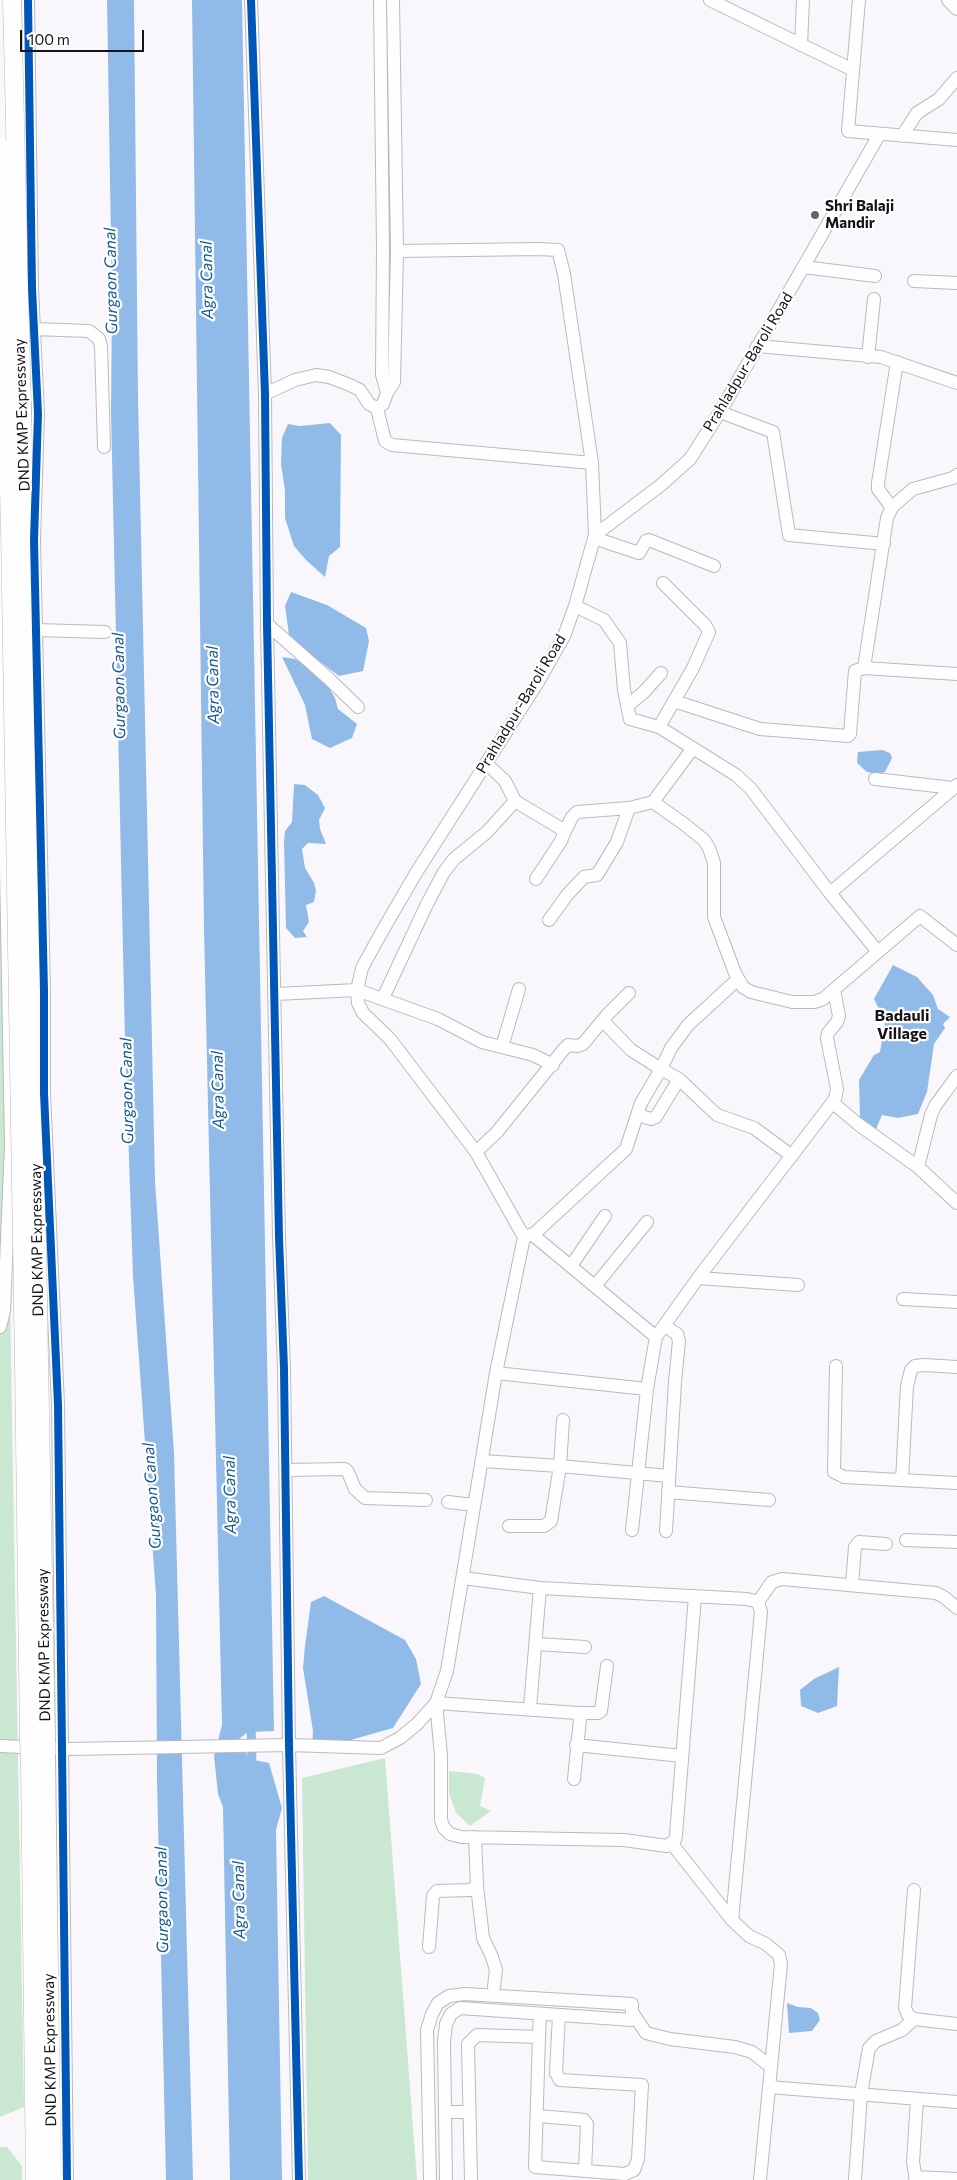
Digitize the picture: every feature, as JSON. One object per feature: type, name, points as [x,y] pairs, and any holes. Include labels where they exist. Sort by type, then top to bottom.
[{"type":"highway","name":"DND KMP Expressway","points":[[12,0],[26,540],[32,1362],[38,1738],[35,2180]]},
{"type":"highway","name":"DND KMP Expressway","points":[[0,147],[32,1362]]},
{"type":"highway","name":"DND KMP Expressway","points":[[38,1762],[52,2180]]},
{"type":"street","points":[[28,0],[34,329],[38,414],[34,540],[45,1103],[58,1405],[65,1749],[66,2180]]},
{"type":"street","points":[[251,0],[265,394],[266,624],[286,1470],[286,1746],[299,2180]]},
{"type":"street","points":[[380,0],[382,375],[386,393]]},
{"type":"street","points":[[377,408],[383,404],[386,393],[394,382],[395,375],[397,251],[393,0]]},
{"type":"street","points":[[710,0],[853,70]]},
{"type":"street","points":[[801,45],[803,0]]},
{"type":"street","points":[[860,0],[848,131],[957,140]]},
{"type":"street","points":[[948,0],[957,9]]},
{"type":"street","points":[[902,136],[917,113],[939,99],[957,78]]},
{"type":"street","name":"Prahladpur-Baroli Road","points":[[358,990],[362,968],[416,873],[538,682],[564,636],[575,606],[595,536],[661,485],[690,459],[720,412],[880,134]]},
{"type":"street","points":[[397,251],[558,250],[564,274],[592,463],[595,536],[639,553],[646,541],[649,540],[714,566]]},
{"type":"street","points":[[804,267],[875,276]]},
{"type":"street","points":[[914,281],[957,283]]},
{"type":"street","points":[[868,357],[874,299]]},
{"type":"street","points":[[34,329],[89,331],[100,339],[102,346],[104,447]]},
{"type":"street","points":[[757,346],[881,357],[957,384]]},
{"type":"street","points":[[0,351],[35,357]]},
{"type":"street","points":[[0,361],[35,357]]},
{"type":"street","points":[[892,508],[881,494],[878,483],[898,362]]},
{"type":"street","points":[[265,394],[295,380],[316,375],[329,377],[360,390],[372,407],[377,408]]},
{"type":"street","points":[[377,408],[385,441],[392,445],[592,463]]},
{"type":"street","points":[[720,412],[773,432],[789,535],[884,544]]},
{"type":"street","points":[[864,668],[888,518],[892,508],[913,489],[953,478],[957,475]]},
{"type":"street","points":[[0,533],[11,1145],[4,1311],[0,1327]]},
{"type":"street","points":[[659,727],[693,668],[708,632],[705,625],[663,584]]},
{"type":"street","points":[[575,606],[600,616],[616,634],[622,652],[623,682],[631,720],[659,727],[736,774],[751,789],[830,893],[878,952]]},
{"type":"street","points":[[266,624],[305,657],[358,707]]},
{"type":"street","points":[[36,630],[105,632]]},
{"type":"street","points":[[674,701],[760,729],[848,736],[850,734],[853,674],[858,669],[957,674]]},
{"type":"street","points":[[627,706],[661,673]]},
{"type":"street","points":[[536,879],[555,851],[572,817],[577,812],[629,808],[653,802],[693,748]]},
{"type":"street","points":[[486,762],[505,781],[515,801],[566,831]]},
{"type":"street","points":[[875,779],[955,787]]},
{"type":"street","points":[[830,893],[955,787]]},
{"type":"street","points":[[383,998],[444,872],[454,859],[487,832],[515,801]]},
{"type":"street","points":[[653,802],[704,840],[709,848],[714,863],[714,917],[738,979],[743,987],[751,992],[792,1002],[814,1002],[823,999],[920,916],[957,945]]},
{"type":"street","points":[[550,920],[584,876],[598,875],[617,842],[629,808]]},
{"type":"street","points":[[0,1746],[65,1749],[286,1746],[381,1748],[400,1738],[417,1724],[436,1703],[447,1671],[496,1373],[529,1236],[623,1153],[629,1144],[646,1092],[671,1048],[688,1025],[738,979]]},
{"type":"street","points":[[502,1047],[519,989]]},
{"type":"street","points":[[276,994],[358,990],[438,1018],[477,1039],[533,1055],[553,1065]]},
{"type":"street","points":[[358,990],[358,1003],[363,1013],[390,1038],[476,1152],[529,1236],[571,1266],[656,1337]]},
{"type":"street","points":[[632,1530],[647,1389],[656,1337],[698,1278],[833,1103],[837,1089],[827,1038],[828,1033],[840,1016],[834,990]]},
{"type":"street","points":[[476,1152],[496,1132],[566,1047],[583,1044],[630,993]]},
{"type":"street","points":[[603,1022],[631,1050],[679,1079],[717,1114],[754,1128],[792,1156]]},
{"type":"street","points":[[918,1167],[931,1115],[935,1106],[957,1076]]},
{"type":"street","points":[[638,1115],[655,1119],[679,1079]]},
{"type":"street","points":[[833,1103],[858,1124],[918,1167],[957,1203]]},
{"type":"street","points":[[571,1266],[605,1216]]},
{"type":"street","points":[[595,1286],[647,1222]]},
{"type":"street","points":[[698,1278],[798,1285]]},
{"type":"street","points":[[903,1299],[957,1302]]},
{"type":"street","points":[[665,1326],[677,1334],[679,1338],[666,1531]]},
{"type":"street","points":[[902,1480],[907,1386],[911,1370],[916,1366],[924,1365],[957,1367]]},
{"type":"street","points":[[836,1366],[834,1472],[844,1477],[957,1483]]},
{"type":"street","points":[[496,1373],[647,1389]]},
{"type":"street","points":[[508,1526],[544,1526],[551,1521],[560,1466],[563,1420]]},
{"type":"street","points":[[482,1461],[669,1476]]},
{"type":"street","points":[[286,1470],[344,1469],[348,1472],[355,1490],[365,1498],[426,1500]]},
{"type":"street","points":[[668,1492],[768,1500]]},
{"type":"street","points":[[448,1502],[474,1505]]},
{"type":"street","points":[[906,1540],[957,1542]]},
{"type":"street","points":[[852,1585],[855,1546],[859,1542],[886,1544]]},
{"type":"street","points":[[463,1578],[540,1588],[746,1599],[758,1602]]},
{"type":"street","points":[[758,1602],[772,1582],[782,1579],[936,1593],[957,1608]]},
{"type":"street","points":[[530,1708],[537,1644],[540,1588]]},
{"type":"street","points":[[672,1844],[676,1834],[694,1596]]},
{"type":"street","points":[[732,1920],[761,1612],[758,1602]]},
{"type":"street","points":[[537,1644],[585,1648]]},
{"type":"street","points":[[436,1703],[598,1713],[601,1711],[607,1666]]},
{"type":"street","points":[[436,1703],[441,1754],[441,1820],[444,1828],[450,1834],[475,1837],[624,1840],[668,1846],[672,1844]]},
{"type":"street","points":[[574,1779],[580,1719],[578,1713]]},
{"type":"street","points":[[576,1745],[682,1756]]},
{"type":"street","points":[[475,1837],[477,1886],[483,1938],[495,1964],[494,1987]]},
{"type":"street","points":[[672,1844],[732,1920],[749,1936],[766,1944],[779,1955],[781,1964],[760,2180]]},
{"type":"street","points":[[429,1947],[433,1896],[437,1892],[470,1890],[477,1886]]},
{"type":"street","points":[[914,1890],[905,2008],[908,2015],[914,2019],[957,2024]]},
{"type":"street","points":[[430,2180],[427,2030],[438,2003],[450,1996],[465,1994],[632,2012]]},
{"type":"street","points":[[438,2003],[451,2014]]},
{"type":"street","points":[[446,2180],[444,2042],[446,2024],[451,2014],[460,2008],[559,2015],[632,2012]]},
{"type":"street","points":[[632,2012],[646,2033],[670,2039],[735,2047],[752,2052],[771,2066]]},
{"type":"street","points":[[540,2014],[535,2168],[585,2171],[619,2177],[634,2170],[638,2159],[642,2085],[560,2080],[556,2073],[559,2015]]},
{"type":"street","points":[[855,2180],[861,2094],[869,2048],[876,2041],[902,2030],[914,2019]]},
{"type":"street","points":[[471,2180],[468,2044],[477,2035],[539,2037]]},
{"type":"street","points":[[769,2087],[957,2102]]},
{"type":"street","points":[[917,2098],[913,2162],[916,2179],[957,2179]]},
{"type":"street","points":[[445,2112],[469,2112]]},
{"type":"street","points":[[537,2116],[584,2120],[587,2124],[585,2171]]},
{"type":"green space","points":[[0,720],[24,2107],[0,2117]]},
{"type":"green space","points":[[385,1758],[417,2180],[308,2180],[302,1778]]},
{"type":"green space","points":[[449,1771],[478,1774],[485,1778],[480,1806],[491,1811],[470,1826],[456,1813],[449,1793]]},
{"type":"green space","points":[[0,2147],[7,2147],[22,2166],[22,2180],[0,2180]]},
{"type":"water","name":"Gurgaon Canal","points":[[107,0],[134,0],[138,397],[155,1181],[174,1453],[193,2180],[166,2180],[157,1778],[156,1595],[133,1276],[125,1041],[111,412],[112,300]]},
{"type":"water","points":[[192,0],[242,0],[274,1731],[248,1732],[239,1739],[249,1759],[269,1763],[282,1808],[276,1830],[282,2180],[230,2180],[223,1807],[218,1794],[214,1756],[222,1725],[204,929]]},
{"type":"water","points":[[330,423],[341,435],[340,547],[329,556],[325,577],[294,546],[285,518],[285,491],[281,464],[282,438],[288,424],[300,426]]},
{"type":"water","points":[[291,592],[327,605],[366,628],[369,641],[363,671],[339,676],[307,652],[289,635],[285,606]]},
{"type":"water","points":[[282,657],[295,659],[302,663],[329,688],[335,698],[338,709],[357,724],[352,738],[330,748],[312,739],[305,705]]},
{"type":"water","points":[[882,750],[890,753],[892,758],[885,772],[877,774],[867,772],[857,763],[858,752]]},
{"type":"water","points":[[294,784],[305,785],[318,795],[325,808],[319,820],[320,829],[326,844],[308,843],[302,849],[305,868],[316,890],[314,902],[306,905],[309,922],[303,931],[307,937],[295,938],[286,928],[284,842],[285,831],[292,822]]},
{"type":"water","points":[[893,965],[917,977],[933,995],[938,1009],[950,1017],[943,1024],[945,1028],[934,1044],[927,1092],[918,1114],[898,1118],[882,1115],[874,1134],[860,1118],[859,1080],[874,1055],[880,1052],[885,1022],[874,999]]},
{"type":"water","points":[[324,1596],[405,1640],[416,1659],[421,1684],[393,1728],[333,1745],[312,1748],[313,1731],[303,1668],[311,1602]]},
{"type":"water","points":[[839,1667],[837,1706],[818,1713],[801,1706],[800,1690],[814,1679]]},
{"type":"water","points":[[787,2003],[798,2007],[811,2008],[818,2013],[820,2020],[812,2031],[789,2033]]},
{"type":"waterway","name":"Agra Canal","points":[[251,1720],[252,1769]]},
{"type":"cycle path","points":[[28,0],[32,288],[38,414],[34,540],[44,991],[44,1093],[58,1405],[67,2180]]},
{"type":"cycle path","points":[[251,0],[265,394],[267,624],[279,1237],[284,1369],[289,1745],[299,2180]]},
{"type":"place","name":"Shri Balaji Mandir","points":[[815,215]]},
{"type":"district","name":"Badauli Village","points":[[902,1025]]}]
